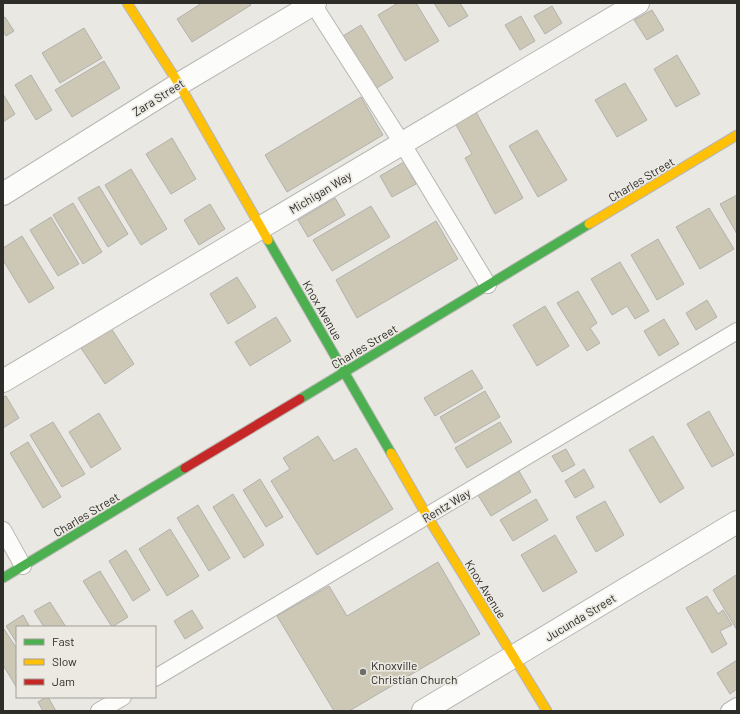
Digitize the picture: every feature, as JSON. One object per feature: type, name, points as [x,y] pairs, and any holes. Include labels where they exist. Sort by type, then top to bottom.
[{"type":"street","name":"Knox Avenue","points":[[127,3],[179,84],[427,516],[546,711]]},
{"type":"street","name":"Michigan Way","points":[[3,381],[638,3]]},
{"type":"street","name":"Zara Street","points":[[3,194],[179,84],[314,4]]},
{"type":"street","name":"Charles Street","points":[[3,578],[737,135]]},
{"type":"street","name":"Jucunda Street","points":[[423,711],[737,522]]},
{"type":"lane","points":[[314,4],[402,143],[488,285]]},
{"type":"lane","name":"Rentz Way","points":[[156,677],[737,331]]},
{"type":"lane","points":[[3,530],[23,566]]},
{"type":"lane","points":[[99,711],[121,698]]},
{"type":"lane","points":[[729,711],[737,706]]},
{"type":"building","points":[[202,3],[250,3],[251,5],[192,42],[177,19]]},
{"type":"building","points":[[398,3],[416,3],[439,41],[405,61],[378,15]]},
{"type":"building","points":[[434,3],[460,3],[468,16],[449,27]]},
{"type":"building","points":[[552,6],[562,23],[545,34],[534,16]]},
{"type":"building","points":[[652,10],[664,30],[647,40],[634,20]]},
{"type":"building","points":[[521,16],[535,41],[520,50],[505,25]]},
{"type":"building","points":[[5,17],[14,31],[6,36],[3,31],[3,18]]},
{"type":"building","points":[[361,25],[393,78],[375,89],[343,36]]},
{"type":"building","points":[[84,28],[102,58],[60,83],[42,53]]},
{"type":"building","points":[[677,55],[700,94],[676,107],[654,69]]},
{"type":"building","points":[[104,61],[120,88],[72,117],[55,90]]},
{"type":"building","points":[[31,75],[52,110],[36,120],[15,85]]},
{"type":"building","points":[[625,83],[647,120],[617,137],[595,100]]},
{"type":"building","points":[[3,94],[15,114],[3,122]]},
{"type":"building","points":[[361,97],[383,135],[287,192],[265,155]]},
{"type":"building","points":[[476,112],[523,198],[495,214],[465,158],[472,154],[455,123]]},
{"type":"building","points":[[537,130],[567,180],[538,197],[509,146]]},
{"type":"building","points":[[172,138],[196,179],[171,194],[146,154]]},
{"type":"building","points":[[404,162],[416,184],[392,197],[380,176]]},
{"type":"building","points":[[131,169],[167,229],[141,245],[105,185]]},
{"type":"building","points":[[99,186],[128,234],[108,247],[78,198]]},
{"type":"building","points":[[737,195],[737,234],[720,204]]},
{"type":"building","points":[[335,198],[345,215],[308,237],[298,220]]},
{"type":"building","points":[[73,203],[102,252],[83,264],[53,215]]},
{"type":"building","points":[[210,204],[225,229],[199,245],[184,220]]},
{"type":"building","points":[[371,206],[390,237],[332,271],[313,240]]},
{"type":"building","points":[[709,208],[734,249],[700,269],[676,227]]},
{"type":"building","points":[[51,217],[79,264],[58,276],[30,230]]},
{"type":"building","points":[[436,221],[458,259],[357,318],[336,280]]},
{"type":"building","points":[[22,236],[54,288],[29,303],[3,260],[3,248]]},
{"type":"building","points":[[658,239],[684,284],[657,300],[631,255]]},
{"type":"building","points":[[620,262],[649,311],[635,319],[627,306],[612,315],[591,279]]},
{"type":"building","points":[[237,277],[256,307],[228,324],[210,294]]},
{"type":"building","points":[[578,291],[597,323],[590,328],[600,343],[587,351],[557,303]]},
{"type":"building","points":[[707,300],[717,317],[696,330],[686,313]]},
{"type":"building","points":[[545,306],[569,346],[537,366],[513,325]]},
{"type":"building","points":[[276,317],[291,341],[250,366],[235,342]]},
{"type":"building","points":[[664,319],[679,344],[659,356],[644,331]]},
{"type":"building","points":[[111,328],[134,364],[105,384],[81,348]]},
{"type":"building","points":[[472,370],[483,388],[435,416],[424,398]]},
{"type":"building","points":[[485,391],[500,417],[455,443],[440,417]]},
{"type":"building","points":[[6,396],[19,418],[3,428],[3,397]]},
{"type":"building","points":[[709,411],[734,455],[712,467],[687,424]]},
{"type":"building","points":[[99,413],[121,449],[91,468],[69,432]]},
{"type":"building","points":[[53,422],[85,474],[62,487],[30,435]]},
{"type":"building","points":[[500,422],[512,442],[467,468],[455,448]]},
{"type":"building","points":[[318,436],[334,461],[356,448],[393,509],[317,555],[271,481],[290,469],[283,458]]},
{"type":"building","points":[[653,436],[684,488],[660,503],[629,450]]},
{"type":"building","points":[[28,442],[61,497],[43,508],[10,453]]},
{"type":"building","points":[[566,449],[575,465],[562,472],[552,456]]},
{"type":"building","points":[[584,469],[594,487],[575,498],[565,481]]},
{"type":"building","points":[[519,471],[531,492],[491,516],[478,495]]},
{"type":"building","points":[[260,479],[283,517],[266,527],[243,490]]},
{"type":"building","points":[[233,494],[264,545],[244,558],[213,507]]},
{"type":"building","points":[[536,499],[548,520],[513,541],[500,520]]},
{"type":"building","points":[[605,501],[624,535],[596,552],[576,517]]},
{"type":"building","points":[[198,505],[230,558],[209,571],[177,518]]},
{"type":"building","points":[[170,529],[199,576],[167,596],[139,549]]},
{"type":"building","points":[[555,535],[577,572],[543,592],[521,555]]},
{"type":"building","points":[[126,550],[150,590],[133,601],[109,561]]},
{"type":"building","name":"Knoxville Christian Church","points":[[438,562],[480,634],[349,711],[334,711],[277,616],[329,586],[347,616]]},
{"type":"building","points":[[100,571],[128,617],[111,626],[83,581]]},
{"type":"building","points":[[736,575],[737,577],[737,630],[713,590]]},
{"type":"building","points":[[707,596],[718,614],[723,610],[732,625],[720,631],[727,644],[712,653],[686,608]]},
{"type":"building","points":[[50,602],[65,626],[43,626],[34,611]]},
{"type":"building","points":[[192,610],[203,628],[185,639],[174,621]]},
{"type":"building","points":[[23,615],[29,626],[16,626],[16,641],[6,626]]},
{"type":"building","points":[[4,629],[16,647],[16,686],[3,665]]},
{"type":"building","points":[[737,660],[737,689],[730,694],[717,673]]},
{"type":"building","points":[[44,698],[49,698],[56,711],[43,711],[38,702]]},
{"type":"traffic: fast","points":[[300,399],[589,224]]},
{"type":"traffic: fast","points":[[268,240],[391,453]]},
{"type":"traffic: fast","points":[[3,578],[185,468]]},
{"type":"traffic: slow","points":[[127,3],[179,84],[268,240]]},
{"type":"traffic: slow","points":[[589,224],[737,135]]},
{"type":"traffic: slow","points":[[391,453],[427,516],[547,711]]},
{"type":"traffic: jam","points":[[185,468],[300,399]]},
{"type":"place","name":"Knoxville Christian Church","points":[[363,672]]}]
